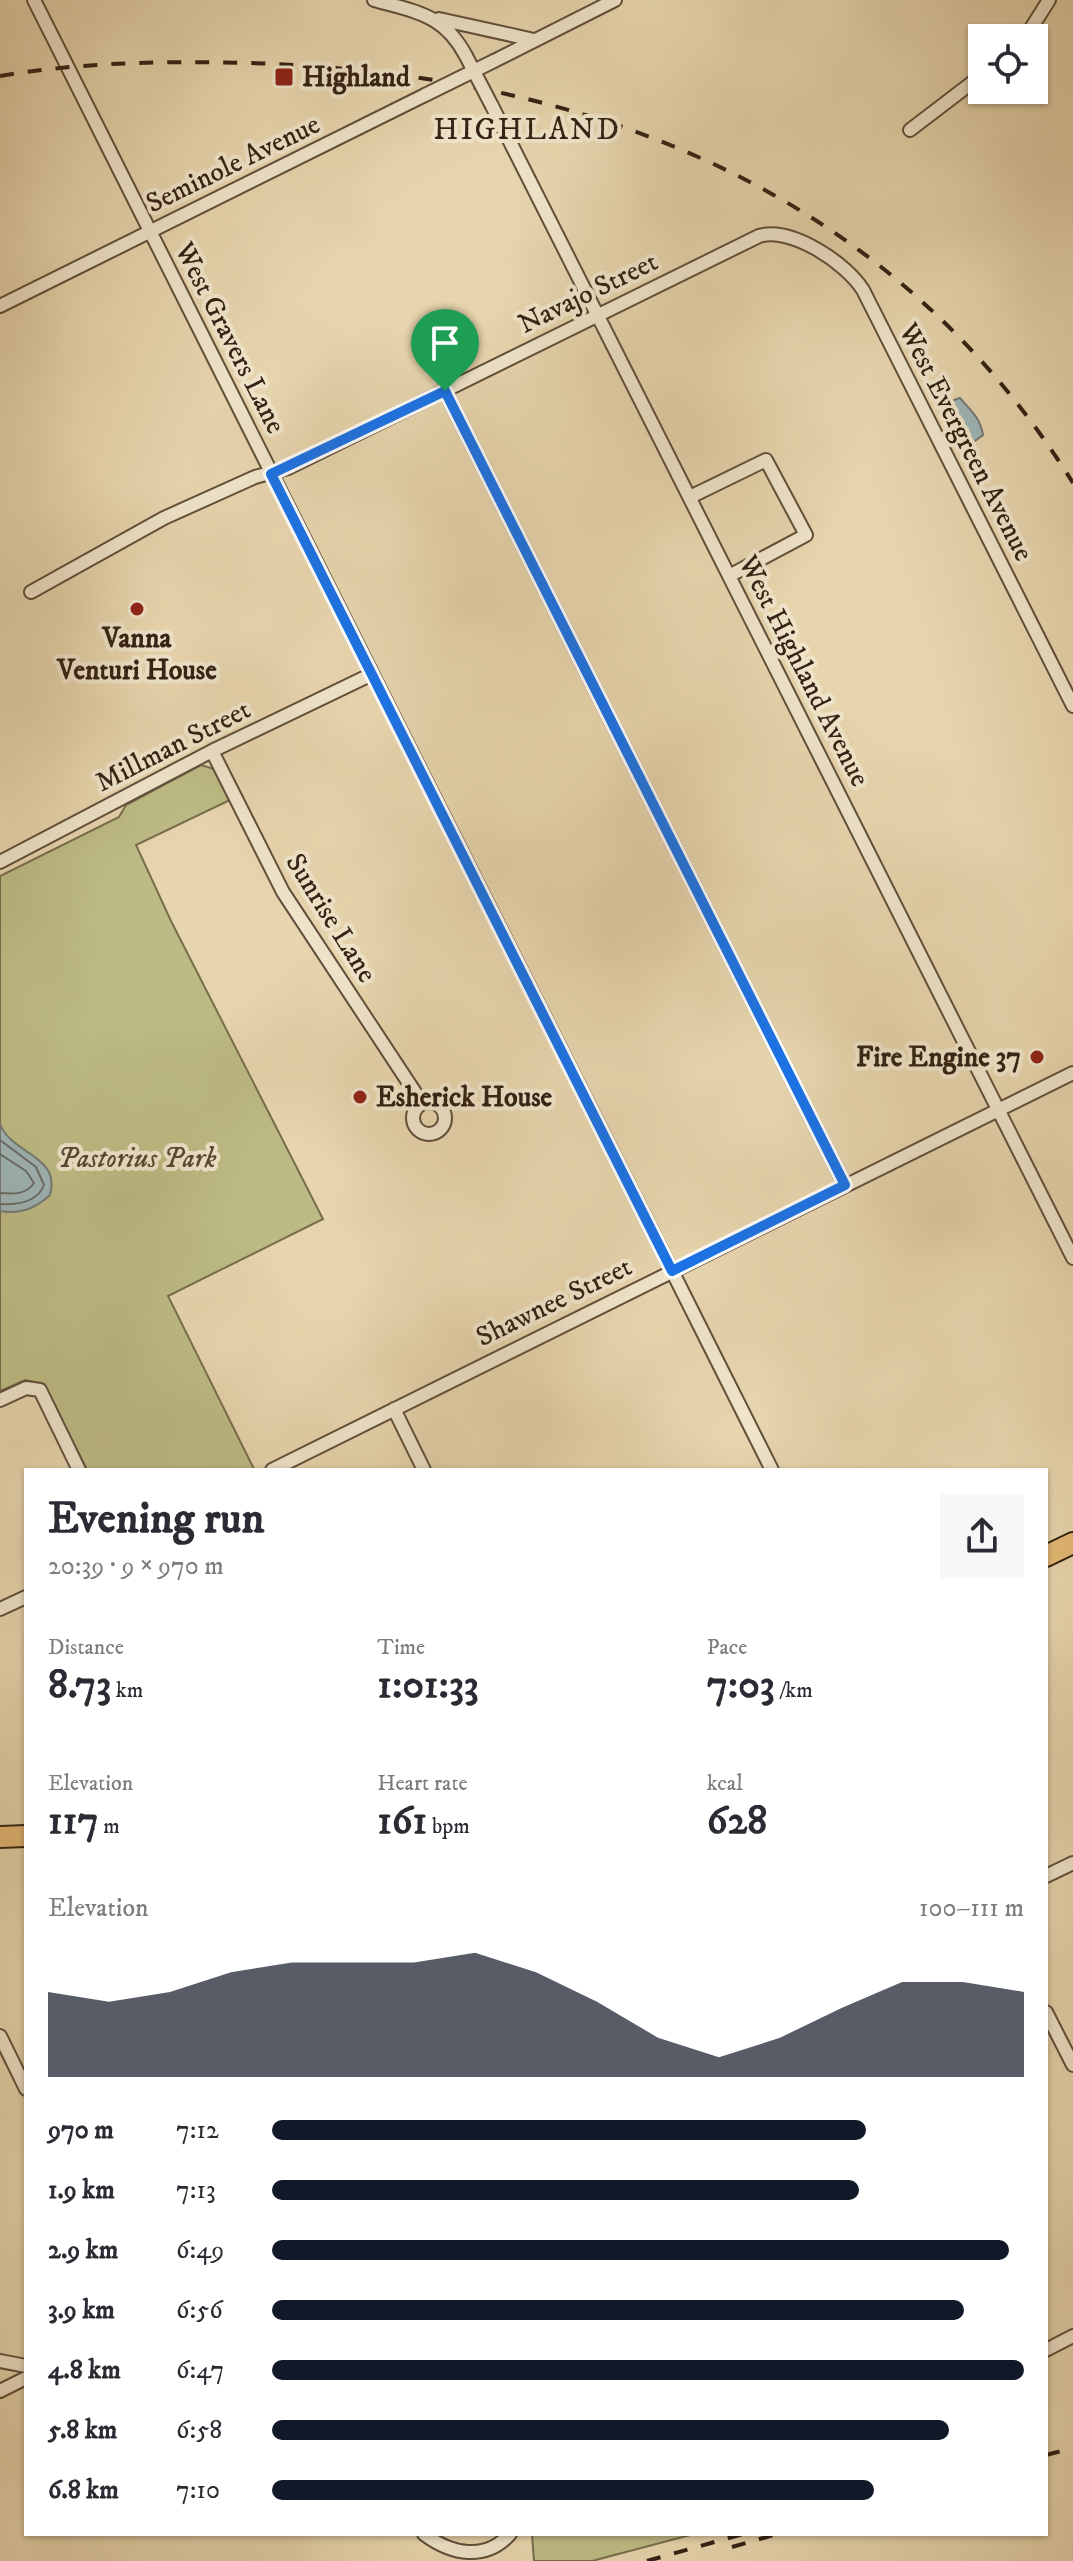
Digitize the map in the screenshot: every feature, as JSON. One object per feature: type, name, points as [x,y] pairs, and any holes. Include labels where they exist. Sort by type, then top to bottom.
[{"type":"main road","points":[[1048,1555],[1073,1543]]},
{"type":"main road","points":[[0,1837],[24,1836]]},
{"type":"street","name":"West Gravers Lane","points":[[34,0],[370,675],[771,1468]]},
{"type":"street","points":[[374,0],[435,18],[534,40]]},
{"type":"street","name":"Seminole Avenue","points":[[0,306],[615,0]]},
{"type":"street","points":[[1034,24],[1049,0]]},
{"type":"street","name":"West Highland Avenue","points":[[435,18],[455,35],[474,71],[1073,1258]]},
{"type":"street","points":[[910,130],[968,86]]},
{"type":"street","name":"Navajo Street","points":[[31,592],[164,518],[271,474],[759,236],[781,232]]},
{"type":"street","name":"West Evergreen Avenue","points":[[781,232],[800,240],[852,276],[863,290],[1073,706]]},
{"type":"street","points":[[445,391],[845,1185]]},
{"type":"street","points":[[690,497],[766,460],[806,535],[729,576]]},
{"type":"street","name":"Millman Street","points":[[0,862],[212,751],[370,675]]},
{"type":"street","name":"Sunrise Lane","points":[[212,751],[283,892],[422,1103]]},
{"type":"street","name":"Shawnee Street","points":[[276,1468],[1073,1073]]},
{"type":"street","points":[[0,1400],[26,1388],[36,1387],[45,1396],[78,1468]]},
{"type":"street","points":[[394,1409],[423,1468]]},
{"type":"street","points":[[0,1609],[24,1598]]},
{"type":"street","points":[[1048,1875],[1073,1863]]},
{"type":"street","points":[[1048,2016],[1073,2065]]},
{"type":"street","points":[[0,2036],[24,2085]]},
{"type":"street","points":[[1048,2349],[1073,2336]]},
{"type":"street","points":[[0,2361],[24,2366]]},
{"type":"street","points":[[0,2391],[24,2379]]},
{"type":"street","points":[[427,2536],[441,2547],[460,2554],[481,2555],[491,2551],[508,2536]]},
{"type":"green space","name":"Pastorius Park","points":[[201,765],[214,769],[230,800],[136,845],[171,921],[323,1219],[168,1296],[254,1468],[86,1468],[44,1384],[25,1380],[0,1391],[0,876],[119,817],[126,805]]},
{"type":"green space","points":[[532,2536],[686,2536],[592,2561],[534,2561]]},
{"type":"water","points":[[960,398],[982,429],[983,435],[971,444],[959,430],[953,414],[951,401]]},
{"type":"water","points":[[0,1124],[14,1143],[49,1171],[52,1182],[50,1195],[27,1209],[0,1211]]},
{"type":"railway","points":[[0,76],[93,65],[155,63],[250,63],[374,72],[494,91],[609,123],[718,166],[820,223],[914,294],[999,381],[1073,483]]},
{"type":"railway","points":[[1048,2454],[1073,2448]]},
{"type":"railway","points":[[647,2561],[736,2536]]},
{"type":"railway","points":[[732,2547],[770,2536]]},
{"type":"place","name":"Highland","points":[[284,77]]},
{"type":"place","name":"Vanna Venturi House","points":[[137,609]]},
{"type":"place","name":"Fire Engine 37","points":[[1037,1057]]},
{"type":"place","name":"Esherick House","points":[[360,1097]]},
{"type":"district","name":"HIGHLAND","points":[[527,130]]},
{"type":"route","points":[[445,391],[467,429],[845,1185],[672,1271],[271,474],[445,391]]}]
